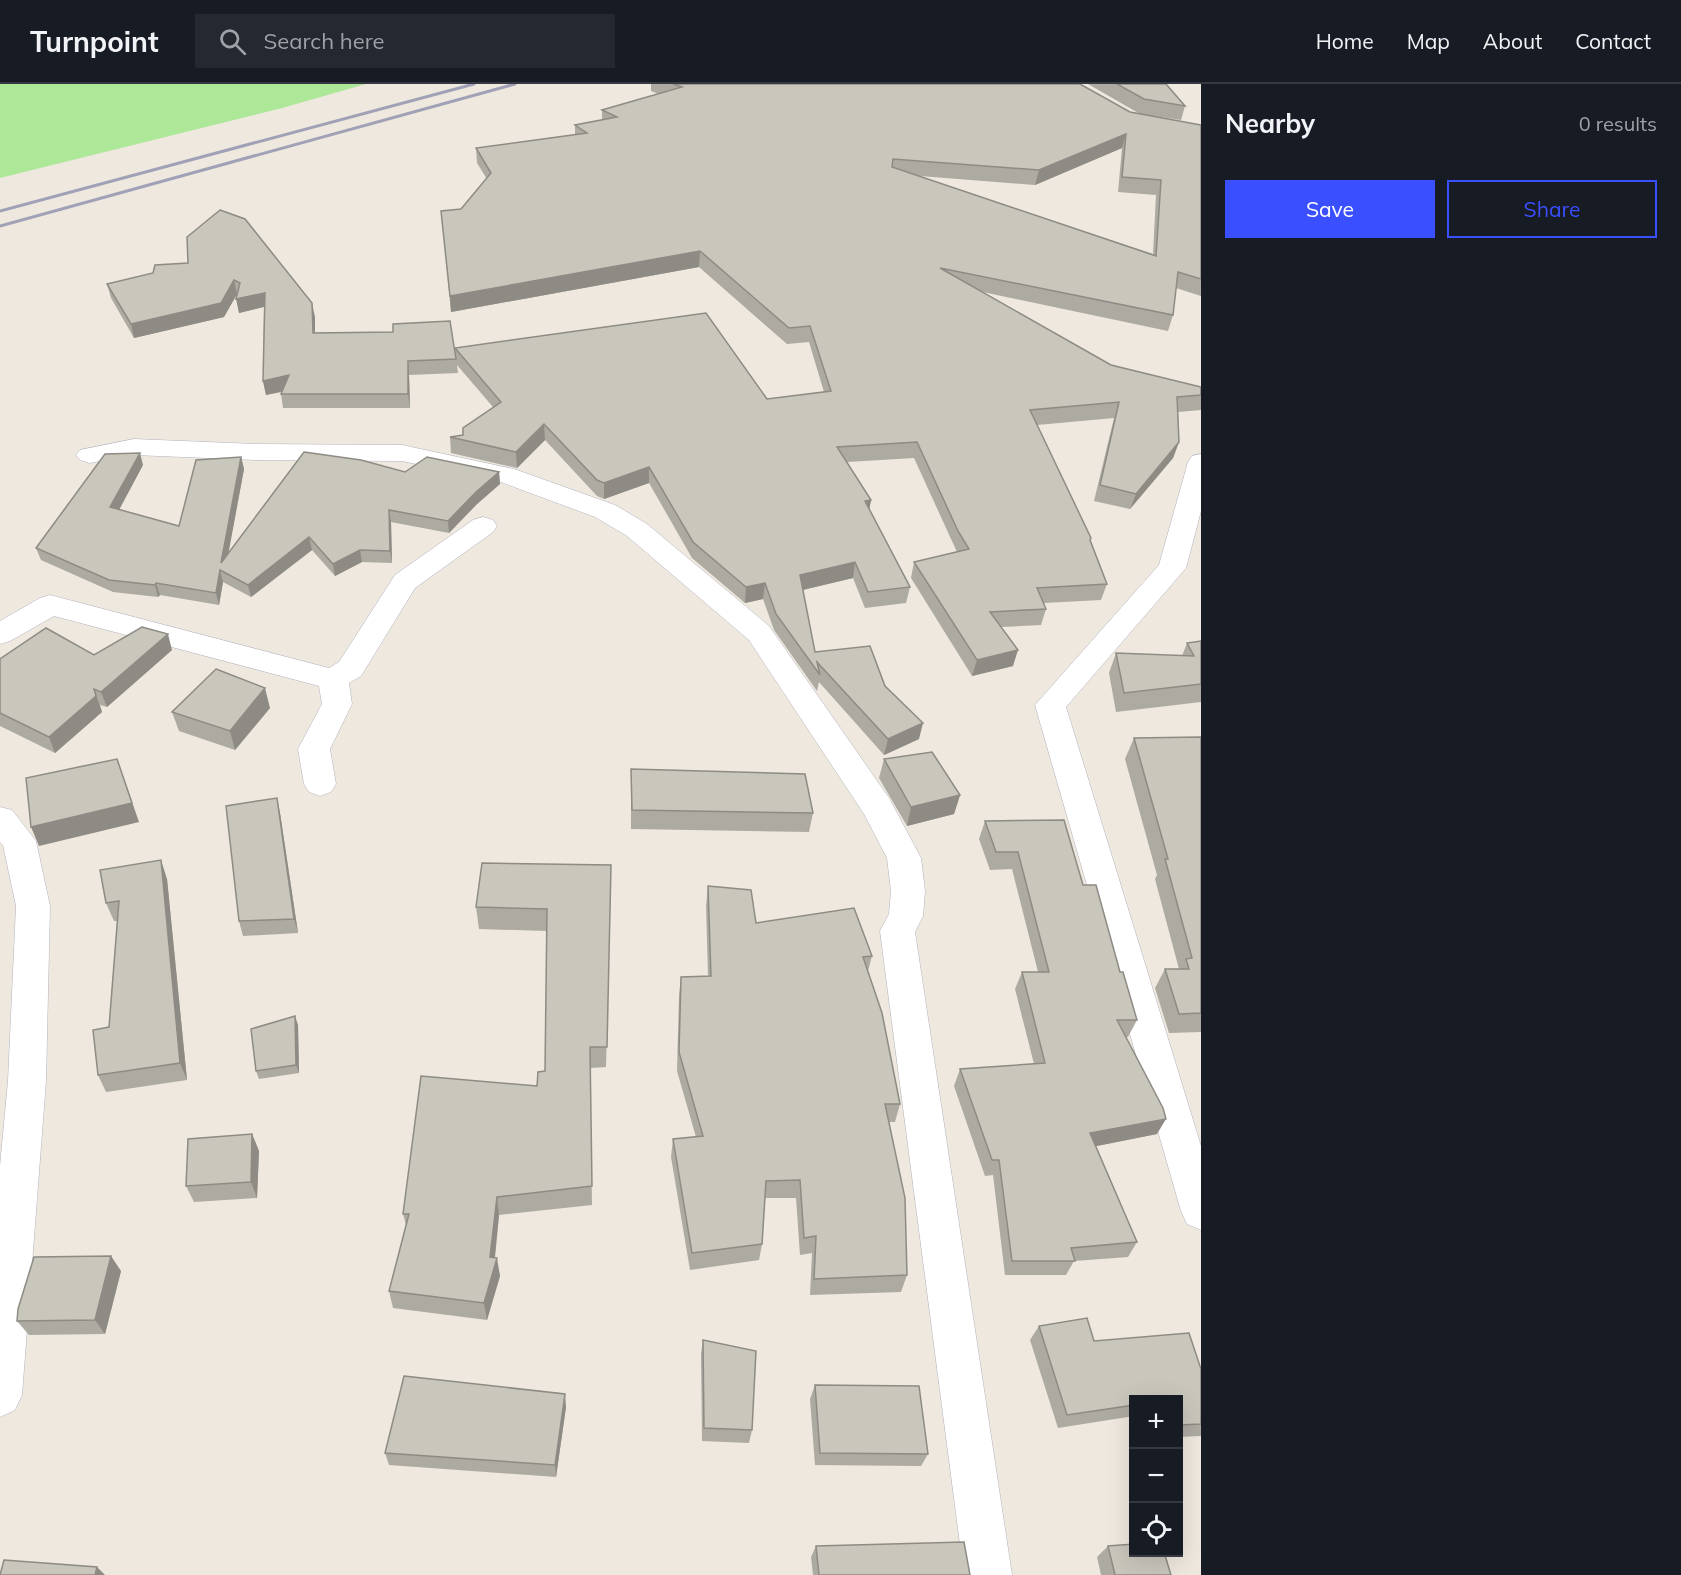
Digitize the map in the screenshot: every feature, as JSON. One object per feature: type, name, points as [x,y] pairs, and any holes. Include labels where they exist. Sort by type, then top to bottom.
[{"type":"street","points":[[89,455],[134,447],[256,452],[402,453],[505,475],[605,511],[638,530],[759,633],[877,807],[904,858],[908,891],[906,916],[897,931],[987,1575]]},
{"type":"street","points":[[1201,462],[1172,568],[1050,705],[1201,1211]]},
{"type":"street","points":[[0,634],[50,605],[333,680],[350,669],[405,582],[483,526]]},
{"type":"street","points":[[320,784],[314,749],[337,704],[333,680]]},
{"type":"street","points":[[0,819],[19,842],[33,906],[27,1082],[0,1395]]},
{"type":"green space","points":[[0,84],[366,84],[282,108],[0,178]]},
{"type":"building","points":[[673,84],[1080,84],[1130,112],[1201,125],[1201,279],[1178,272],[1173,315],[940,268],[1111,365],[1201,387],[1201,395],[1177,397],[1179,442],[1136,494],[1100,485],[1119,402],[1030,410],[1091,538],[1107,584],[1037,588],[1046,609],[990,612],[1018,650],[977,660],[914,562],[969,549],[958,531],[917,442],[837,447],[871,500],[865,501],[910,587],[868,592],[855,562],[800,575],[815,652],[870,646],[885,686],[923,723],[888,739],[817,662],[820,675],[776,614],[765,583],[746,587],[693,542],[649,467],[604,483],[597,480],[544,424],[516,452],[450,437],[463,435],[463,428],[501,402],[455,348],[706,313],[767,399],[831,391],[810,326],[789,328],[700,251],[450,296],[441,211],[461,209],[491,173],[476,148],[587,133],[575,125],[617,117],[602,110],[682,87]],"holes":[[[1126,134],[1122,177],[1161,180],[1156,256],[892,167],[893,159],[1039,170]]]},
{"type":"building","points":[[1117,84],[1166,84],[1185,106],[1144,99]]},
{"type":"building","points":[[220,210],[245,219],[312,303],[313,333],[393,332],[393,324],[450,321],[456,359],[408,361],[408,394],[281,394],[289,375],[263,381],[265,293],[236,299],[240,283],[234,280],[221,303],[131,324],[107,284],[153,273],[155,265],[188,263],[187,237]]},
{"type":"building","points":[[304,452],[361,460],[405,472],[427,457],[499,472],[448,521],[389,510],[390,551],[360,550],[333,564],[309,537],[248,585],[220,570],[216,593],[156,583],[155,585],[109,580],[36,548],[105,454],[140,453],[110,507],[179,526],[196,460],[241,457],[221,563]]},
{"type":"building","points":[[142,627],[168,634],[101,692],[94,689],[96,696],[49,737],[0,713],[0,659],[46,628],[94,655]]},
{"type":"building","points":[[1201,641],[1201,684],[1124,693],[1116,653],[1194,656],[1187,643]]},
{"type":"building","points":[[216,669],[265,688],[230,731],[172,712]]},
{"type":"building","points":[[1201,737],[1201,1013],[1179,1014],[1165,969],[1189,969],[1186,959],[1192,958],[1165,859],[1168,859],[1134,738]]},
{"type":"building","points":[[932,752],[960,795],[911,807],[884,759]]},
{"type":"building","points":[[117,759],[132,803],[31,827],[26,778]]},
{"type":"building","points":[[631,769],[805,774],[813,813],[632,810]]},
{"type":"building","points":[[277,798],[294,919],[239,921],[226,806]]},
{"type":"building","points":[[1064,820],[1083,885],[1096,885],[1120,972],[1123,972],[1137,1020],[1117,1020],[1163,1108],[1166,1119],[1090,1133],[1137,1242],[1071,1248],[1075,1261],[1012,1261],[999,1160],[992,1160],[960,1069],[1045,1063],[1022,972],[1049,972],[1018,852],[996,852],[985,821]]},
{"type":"building","points":[[161,860],[180,1063],[98,1075],[93,1030],[109,1027],[119,901],[106,903],[100,870]]},
{"type":"building","points":[[482,863],[611,865],[607,1047],[590,1047],[592,1186],[497,1197],[490,1257],[497,1258],[484,1303],[389,1291],[409,1214],[403,1214],[421,1076],[537,1086],[538,1072],[545,1071],[547,909],[476,907]]},
{"type":"building","points":[[708,886],[751,890],[756,923],[854,908],[872,956],[863,957],[882,1013],[900,1104],[885,1104],[905,1198],[907,1275],[814,1279],[816,1236],[804,1238],[800,1180],[766,1181],[762,1244],[692,1253],[673,1139],[703,1136],[679,1052],[681,977],[711,976]]},
{"type":"building","points":[[295,1016],[296,1065],[256,1071],[251,1029]]},
{"type":"building","points":[[252,1134],[251,1182],[186,1186],[188,1139]]},
{"type":"building","points":[[111,1256],[95,1320],[17,1321],[18,1309],[34,1257]]},
{"type":"building","points":[[1087,1318],[1094,1341],[1189,1333],[1201,1369],[1201,1424],[1183,1425],[1183,1395],[1129,1395],[1129,1406],[1067,1415],[1039,1326]]},
{"type":"building","points":[[703,1340],[756,1351],[752,1430],[704,1428]]},
{"type":"building","points":[[404,1376],[565,1394],[555,1465],[385,1453]]},
{"type":"building","points":[[815,1385],[919,1386],[928,1454],[820,1453]]},
{"type":"building","points":[[964,1542],[970,1575],[819,1575],[816,1546]]},
{"type":"building","points":[[1129,1544],[1129,1557],[1166,1557],[1171,1575],[1115,1575],[1108,1546]]},
{"type":"building","points":[[4,1560],[97,1567],[95,1575],[0,1575]]},
{"type":"railway","points":[[0,211],[474,84]]},
{"type":"railway","points":[[0,226],[515,84]]}]
